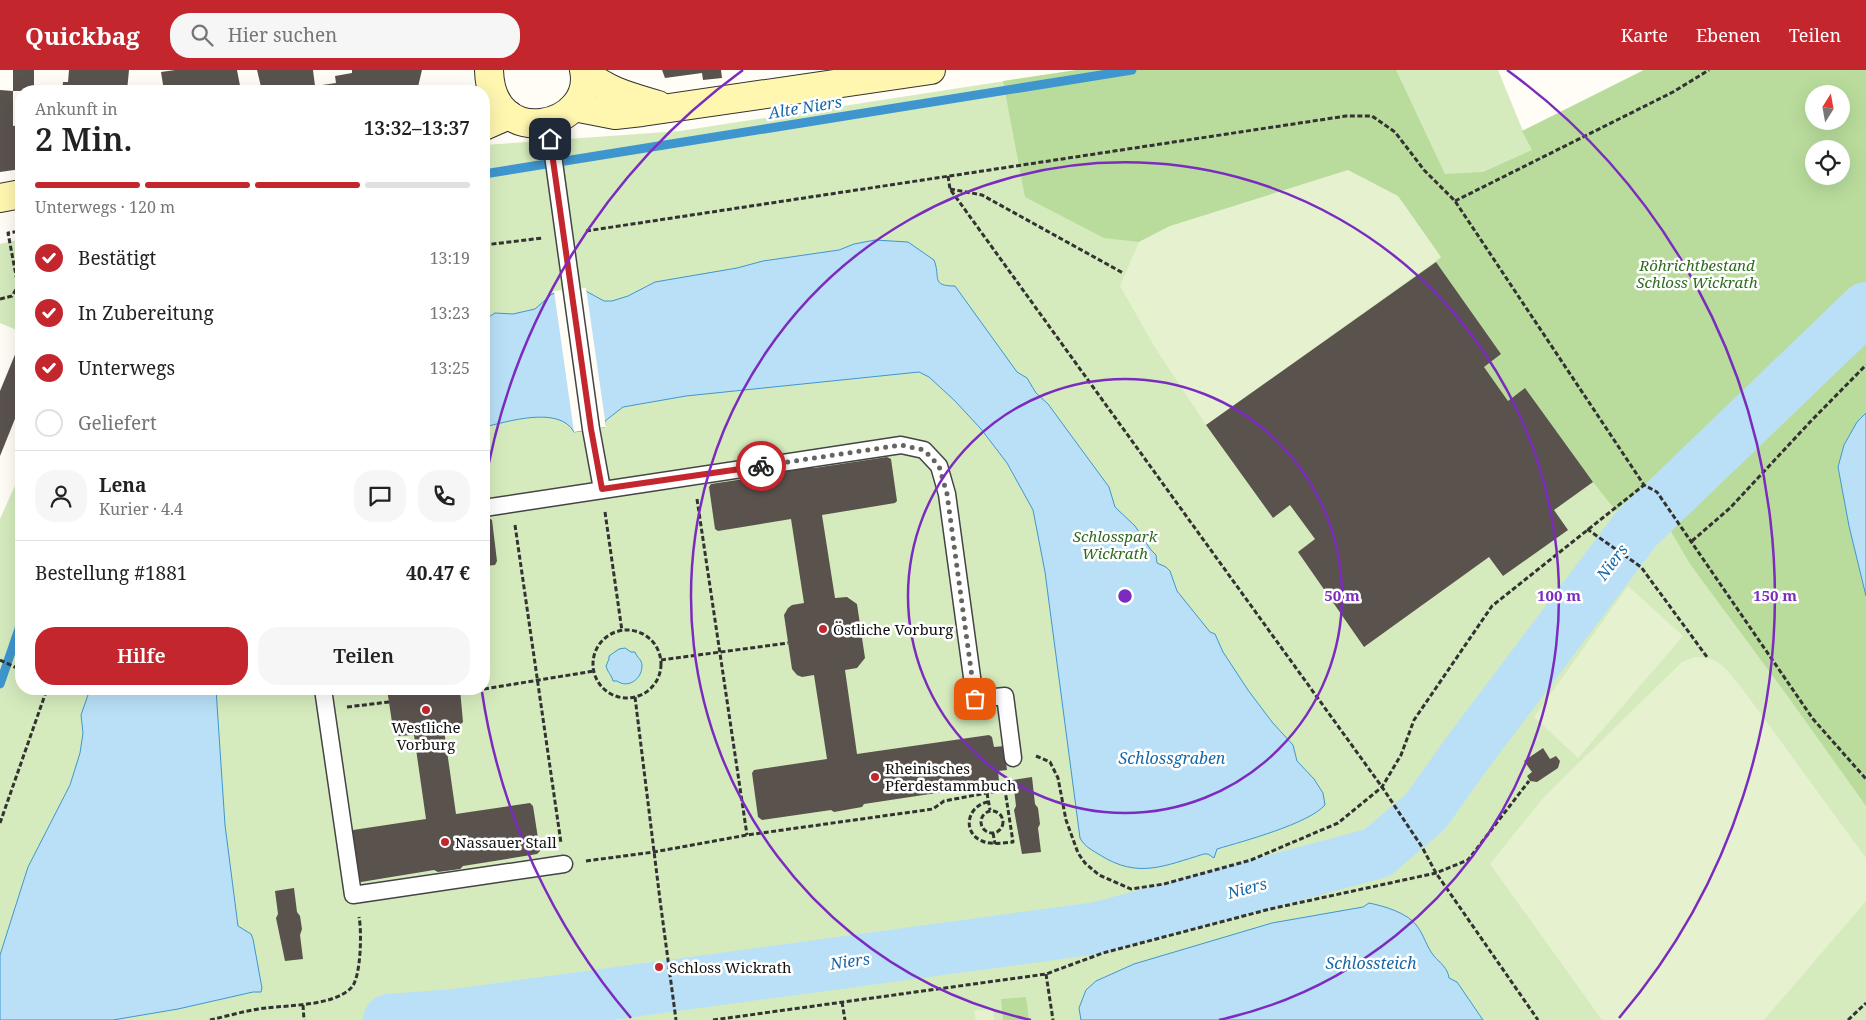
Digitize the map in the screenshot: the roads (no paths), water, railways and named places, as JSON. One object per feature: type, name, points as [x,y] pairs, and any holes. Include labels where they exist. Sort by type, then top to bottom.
[{"type":"main road","points":[[489,70],[490,84],[496,106],[519,120],[529,123],[547,123],[562,116],[574,107],[582,91],[585,72]]},
{"type":"main road","points":[[574,107],[615,115],[931,70]]},
{"type":"main road","points":[[585,72],[602,86],[618,94],[669,108]]},
{"type":"main road","points":[[0,198],[15,195]]},
{"type":"lane","points":[[547,123],[560,199],[591,429],[602,489]]},
{"type":"lane","points":[[490,507],[901,445],[924,450],[939,466],[947,494],[975,699],[1005,696],[1013,758]]},
{"type":"lane","points":[[324,695],[353,895],[564,864]]},
{"type":"water","name":"Schlossgraben","points":[[875,240],[908,242],[934,260],[939,282],[947,286],[955,286],[1017,372],[1027,378],[1036,393],[1048,404],[1109,487],[1115,507],[1135,526],[1156,555],[1157,563],[1170,571],[1177,591],[1210,632],[1215,634],[1223,652],[1248,690],[1272,722],[1293,745],[1297,761],[1314,779],[1323,793],[1325,805],[1317,812],[1305,819],[1259,837],[1217,849],[1214,858],[1204,854],[1176,863],[1151,868],[1127,867],[1091,850],[1084,844],[1080,838],[1045,572],[1033,510],[1007,463],[981,429],[929,377],[919,372],[686,396],[623,407],[605,421],[605,427],[574,432],[567,424],[557,419],[545,417],[519,419],[490,426],[490,316],[495,313],[513,314],[535,309],[552,294],[584,290],[604,301],[612,301],[628,296],[655,282],[737,268],[763,261],[839,250],[854,244]]},
{"type":"water","points":[[1866,413],[1866,596],[1849,526],[1838,467],[1844,445],[1857,422]]},
{"type":"water","points":[[625,648],[635,652],[642,666],[637,679],[626,684],[613,681],[606,666],[609,656],[619,649]]},
{"type":"water","points":[[88,695],[216,695],[225,825],[238,926],[251,934],[253,939],[262,988],[261,992],[113,1020],[0,1020],[0,955],[28,867],[70,785],[80,753],[83,733],[81,715]]},
{"type":"water","name":"Schlossteich","points":[[1369,903],[1395,911],[1413,921],[1431,952],[1445,968],[1449,978],[1457,982],[1483,1020],[1081,1020],[1079,1008],[1086,990],[1096,981],[1134,964],[1272,923],[1363,907]]},
{"type":"waterway","name":"Alte Niers","points":[[490,173],[1132,70]]},
{"type":"waterway","name":"Niers","points":[[389,1020],[455,1015],[1097,928],[1377,853],[1426,811],[1465,756],[1636,529],[1866,308]]},
{"type":"waterway","name":"Alte Niers","points":[[0,684],[15,640]]},
{"type":"place","name":"Östliche Vorburg","points":[[823,629]]},
{"type":"place","name":"Westliche Vorburg","points":[[426,710]]},
{"type":"place","name":"Rheinisches Pferdestammbuch","points":[[875,777]]},
{"type":"place","name":"Nassauer Stall","points":[[445,842]]},
{"type":"place","name":"Schloss Wickrath","points":[[659,967]]},
{"type":"park label","name":"Röhrichtbestand Schloss Wickrath","points":[[1697,274]]},
{"type":"park label","name":"Schlosspark Wickrath","points":[[1115,544]]}]
